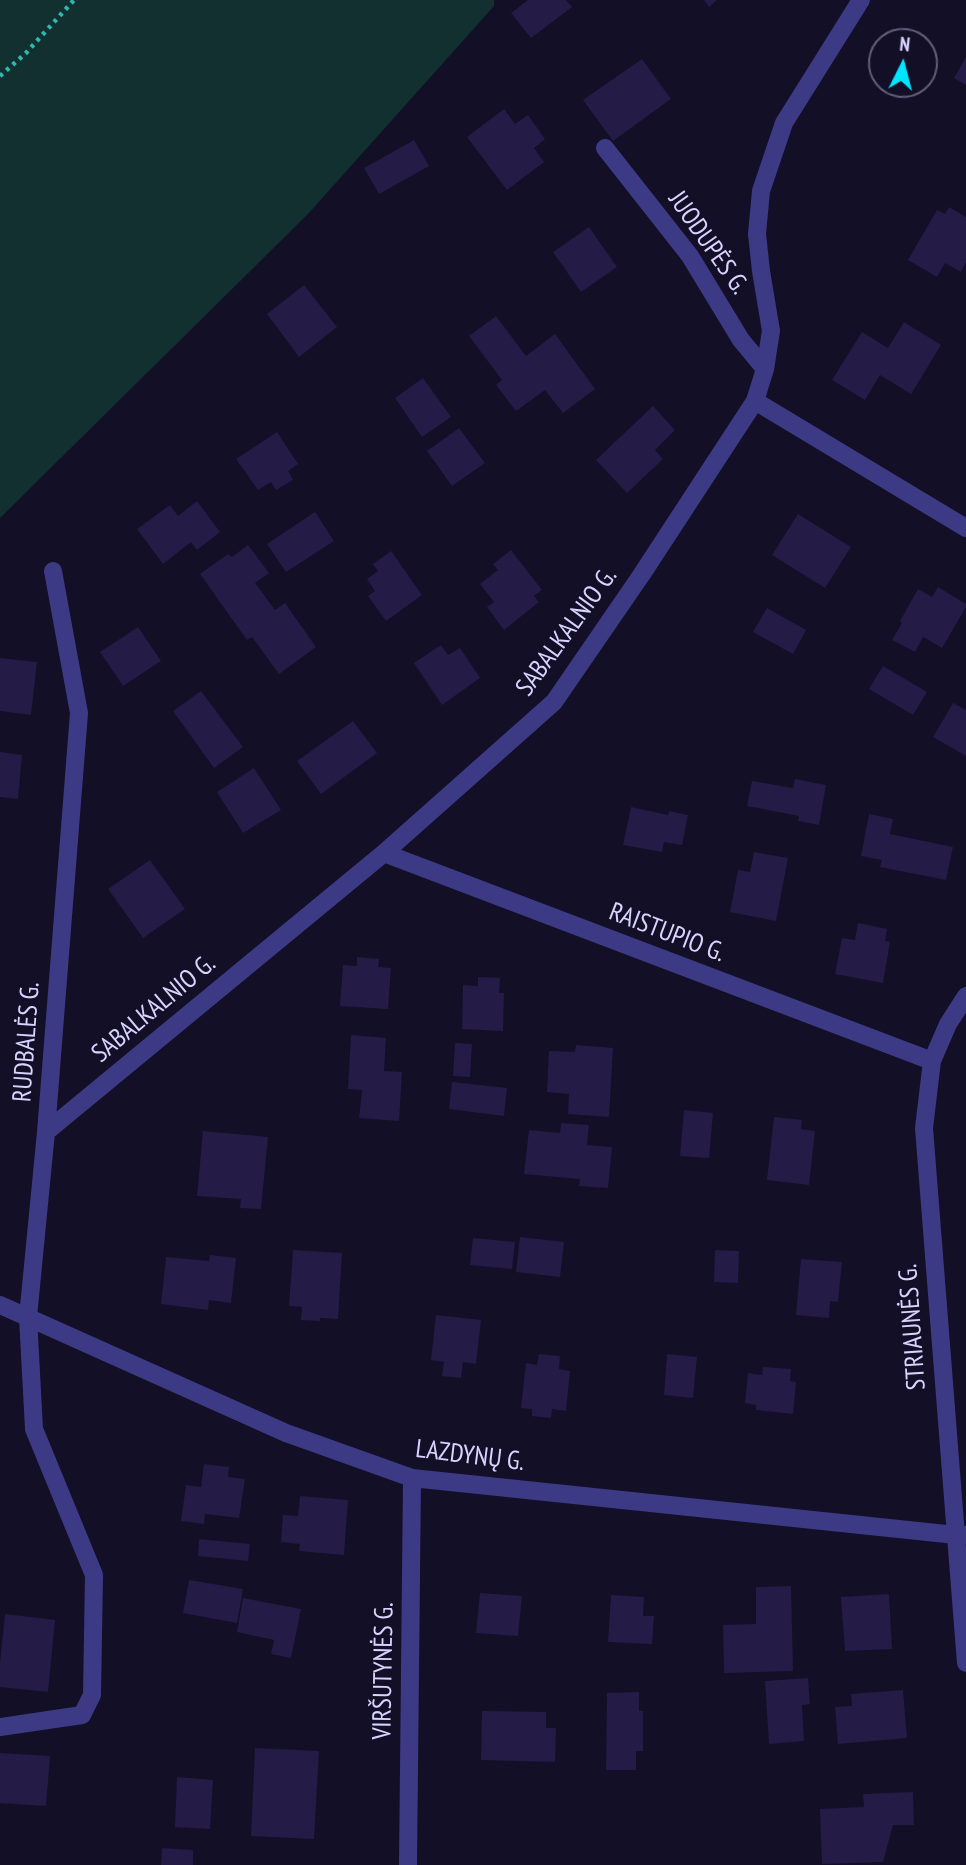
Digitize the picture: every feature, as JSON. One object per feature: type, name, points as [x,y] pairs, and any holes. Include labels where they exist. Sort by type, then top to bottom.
[{"type":"street","name":"SABALKALNIO G.","points":[[47,1132],[384,853],[554,702],[755,401],[765,369],[771,331],[757,234],[761,191],[784,124],[862,0]]},
{"type":"street","name":"JUODUPĖS G.","points":[[606,148],[690,256],[741,340],[765,369]]},
{"type":"street","points":[[755,401],[966,528]]},
{"type":"street","name":"RUDBALĖS G.","points":[[0,1727],[82,1715],[92,1695],[93,1575],[34,1429],[28,1317],[47,1132],[79,713],[53,571]]},
{"type":"street","name":"RAISTUPIO G.","points":[[384,853],[932,1061]]},
{"type":"street","name":"STRIAUNĖS G.","points":[[966,996],[948,1024],[932,1061],[924,1128],[961,1535],[966,1663]]},
{"type":"street","name":"LAZDYNŲ G.","points":[[0,1305],[286,1433],[412,1478],[961,1535]]},
{"type":"street","name":"VIRŠUTYNĖS G.","points":[[408,1865],[412,1478]]},
{"type":"path","points":[[0,76],[26,53],[74,0]]},
{"type":"green space","points":[[0,0],[494,0],[494,6],[308,214],[0,518]]},
{"type":"building","points":[[528,0],[566,0],[572,7],[531,38],[511,13]]},
{"type":"building","points":[[704,0],[717,0],[709,7]]},
{"type":"building","points":[[966,57],[966,85],[954,78]]},
{"type":"building","points":[[642,59],[671,99],[613,141],[583,100]]},
{"type":"building","points":[[504,109],[515,124],[528,115],[545,139],[534,148],[544,162],[507,190],[467,137]]},
{"type":"building","points":[[414,140],[429,166],[379,194],[364,168]]},
{"type":"building","points":[[949,207],[966,217],[966,262],[961,272],[945,263],[937,277],[908,260],[937,210],[945,214]]},
{"type":"building","points":[[589,227],[617,267],[581,292],[553,252]]},
{"type":"building","points":[[304,285],[337,327],[299,357],[267,314]]},
{"type":"building","points":[[496,316],[526,356],[555,334],[595,389],[563,413],[545,390],[516,411],[496,385],[502,380],[469,336]]},
{"type":"building","points":[[904,322],[941,345],[911,394],[880,375],[865,400],[832,380],[862,332],[888,348]]},
{"type":"building","points":[[423,378],[451,417],[422,437],[395,398]]},
{"type":"building","points":[[653,406],[675,430],[655,450],[663,459],[627,493],[596,460]]},
{"type":"building","points":[[459,428],[485,463],[452,486],[427,451]]},
{"type":"building","points":[[277,432],[298,464],[288,471],[293,480],[276,490],[271,482],[258,490],[236,459]]},
{"type":"building","points":[[197,501],[220,532],[197,550],[191,542],[163,564],[137,529],[170,505],[178,516]]},
{"type":"building","points":[[315,512],[334,541],[286,572],[267,544]]},
{"type":"building","points":[[798,514],[851,547],[825,588],[772,555]]},
{"type":"building","points":[[248,545],[269,573],[255,583],[275,610],[285,603],[316,647],[279,674],[252,637],[247,640],[200,574],[228,554],[232,557]]},
{"type":"building","points":[[511,550],[542,590],[534,596],[539,602],[504,630],[487,607],[494,602],[480,584],[498,570],[493,564]]},
{"type":"building","points":[[391,551],[422,595],[386,621],[368,596],[375,591],[367,579],[378,571],[373,564]]},
{"type":"building","points":[[938,587],[966,604],[942,648],[923,637],[915,652],[892,640],[918,589],[932,597]]},
{"type":"building","points":[[767,608],[806,630],[793,654],[753,632]]},
{"type":"building","points":[[138,627],[161,661],[123,686],[100,652]]},
{"type":"building","points":[[441,645],[448,655],[460,648],[480,678],[442,705],[414,663]]},
{"type":"building","points":[[0,658],[37,662],[31,715],[0,711]]},
{"type":"building","points":[[883,666],[927,692],[913,715],[869,689]]},
{"type":"building","points":[[201,691],[243,747],[214,768],[173,711]]},
{"type":"building","points":[[953,703],[966,710],[966,756],[933,737]]},
{"type":"building","points":[[353,721],[377,753],[321,794],[297,761]]},
{"type":"building","points":[[0,752],[22,755],[18,799],[0,797]]},
{"type":"building","points":[[254,768],[281,810],[243,833],[217,792]]},
{"type":"building","points":[[795,779],[826,785],[819,825],[798,821],[799,816],[747,806],[752,781],[793,788]]},
{"type":"building","points":[[631,807],[668,815],[669,811],[688,815],[682,845],[664,842],[662,852],[623,845]]},
{"type":"building","points":[[869,814],[893,819],[890,834],[953,847],[946,880],[880,867],[882,860],[861,856]]},
{"type":"building","points":[[754,852],[788,858],[776,921],[730,912],[738,870],[750,872]]},
{"type":"building","points":[[150,860],[185,909],[143,938],[108,889]]},
{"type":"building","points":[[858,923],[887,929],[885,941],[890,942],[883,983],[835,974],[842,938],[855,940]]},
{"type":"building","points":[[357,957],[379,959],[378,967],[391,968],[388,1009],[340,1006],[343,965],[357,966]]},
{"type":"building","points":[[478,977],[500,978],[499,993],[504,993],[503,1031],[462,1029],[463,985],[478,986]]},
{"type":"building","points":[[351,1035],[386,1038],[384,1071],[402,1072],[399,1121],[359,1118],[362,1090],[348,1089]]},
{"type":"building","points":[[455,1043],[472,1044],[470,1077],[453,1076]]},
{"type":"building","points":[[576,1045],[613,1048],[609,1117],[568,1114],[569,1094],[547,1092],[549,1051],[575,1052]]},
{"type":"building","points":[[452,1082],[507,1088],[504,1116],[449,1109]]},
{"type":"building","points":[[684,1110],[713,1113],[709,1158],[680,1156]]},
{"type":"building","points":[[774,1117],[802,1120],[801,1129],[815,1131],[809,1185],[767,1180]]},
{"type":"building","points":[[561,1123],[589,1125],[587,1145],[612,1147],[608,1188],[579,1186],[580,1179],[524,1174],[529,1130],[560,1133]]},
{"type":"building","points":[[203,1131],[268,1137],[261,1209],[240,1208],[241,1199],[197,1196]]},
{"type":"building","points":[[520,1237],[564,1242],[560,1277],[516,1272]]},
{"type":"building","points":[[473,1238],[515,1242],[512,1269],[470,1265]]},
{"type":"building","points":[[293,1250],[342,1253],[338,1319],[301,1320],[302,1307],[289,1306]]},
{"type":"building","points":[[715,1250],[739,1251],[738,1283],[714,1282]]},
{"type":"building","points":[[210,1255],[236,1258],[231,1303],[209,1300],[208,1310],[161,1304],[166,1257],[209,1261]]},
{"type":"building","points":[[801,1259],[842,1262],[838,1302],[830,1301],[829,1318],[796,1315]]},
{"type":"building","points":[[436,1315],[481,1320],[476,1364],[463,1362],[461,1378],[442,1376],[444,1362],[431,1360]]},
{"type":"building","points":[[539,1354],[560,1356],[559,1369],[570,1371],[566,1411],[552,1409],[551,1418],[532,1416],[532,1409],[521,1408],[526,1363],[537,1365]]},
{"type":"building","points":[[667,1354],[697,1357],[693,1398],[664,1395]]},
{"type":"building","points":[[763,1367],[791,1369],[790,1381],[796,1382],[793,1414],[756,1410],[756,1405],[745,1403],[748,1373],[762,1375]]},
{"type":"building","points":[[204,1464],[229,1467],[228,1477],[245,1479],[239,1518],[205,1514],[204,1524],[181,1521],[186,1485],[201,1487]]},
{"type":"building","points":[[300,1496],[348,1500],[344,1555],[299,1551],[300,1544],[281,1542],[283,1515],[298,1516]]},
{"type":"building","points":[[199,1539],[250,1544],[248,1561],[198,1556]]},
{"type":"building","points":[[189,1580],[243,1589],[237,1623],[183,1613]]},
{"type":"building","points":[[791,1586],[793,1671],[724,1673],[723,1625],[756,1624],[756,1587]]},
{"type":"building","points":[[480,1593],[522,1596],[518,1636],[476,1633]]},
{"type":"building","points":[[889,1594],[892,1649],[845,1651],[841,1597]]},
{"type":"building","points":[[611,1595],[644,1597],[643,1616],[654,1616],[652,1644],[608,1642]]},
{"type":"building","points":[[243,1598],[301,1609],[291,1658],[271,1654],[274,1640],[237,1632]]},
{"type":"building","points":[[5,1614],[55,1620],[48,1692],[0,1687]]},
{"type":"building","points":[[808,1678],[810,1704],[802,1705],[804,1741],[769,1744],[765,1681]]},
{"type":"building","points":[[903,1690],[907,1738],[838,1744],[835,1707],[852,1706],[851,1694]]},
{"type":"building","points":[[639,1692],[639,1711],[643,1711],[643,1751],[636,1751],[636,1770],[606,1770],[607,1693]]},
{"type":"building","points":[[482,1711],[546,1712],[546,1728],[556,1728],[555,1762],[481,1760]]},
{"type":"building","points":[[255,1748],[319,1751],[314,1839],[251,1836]]},
{"type":"building","points":[[0,1753],[50,1756],[46,1806],[0,1803]]},
{"type":"building","points":[[177,1777],[213,1780],[210,1829],[175,1827]]},
{"type":"building","points":[[913,1792],[914,1825],[893,1825],[883,1862],[822,1864],[820,1809],[864,1807],[863,1794]]},
{"type":"building","points":[[162,1848],[193,1850],[193,1865],[161,1865]]}]
